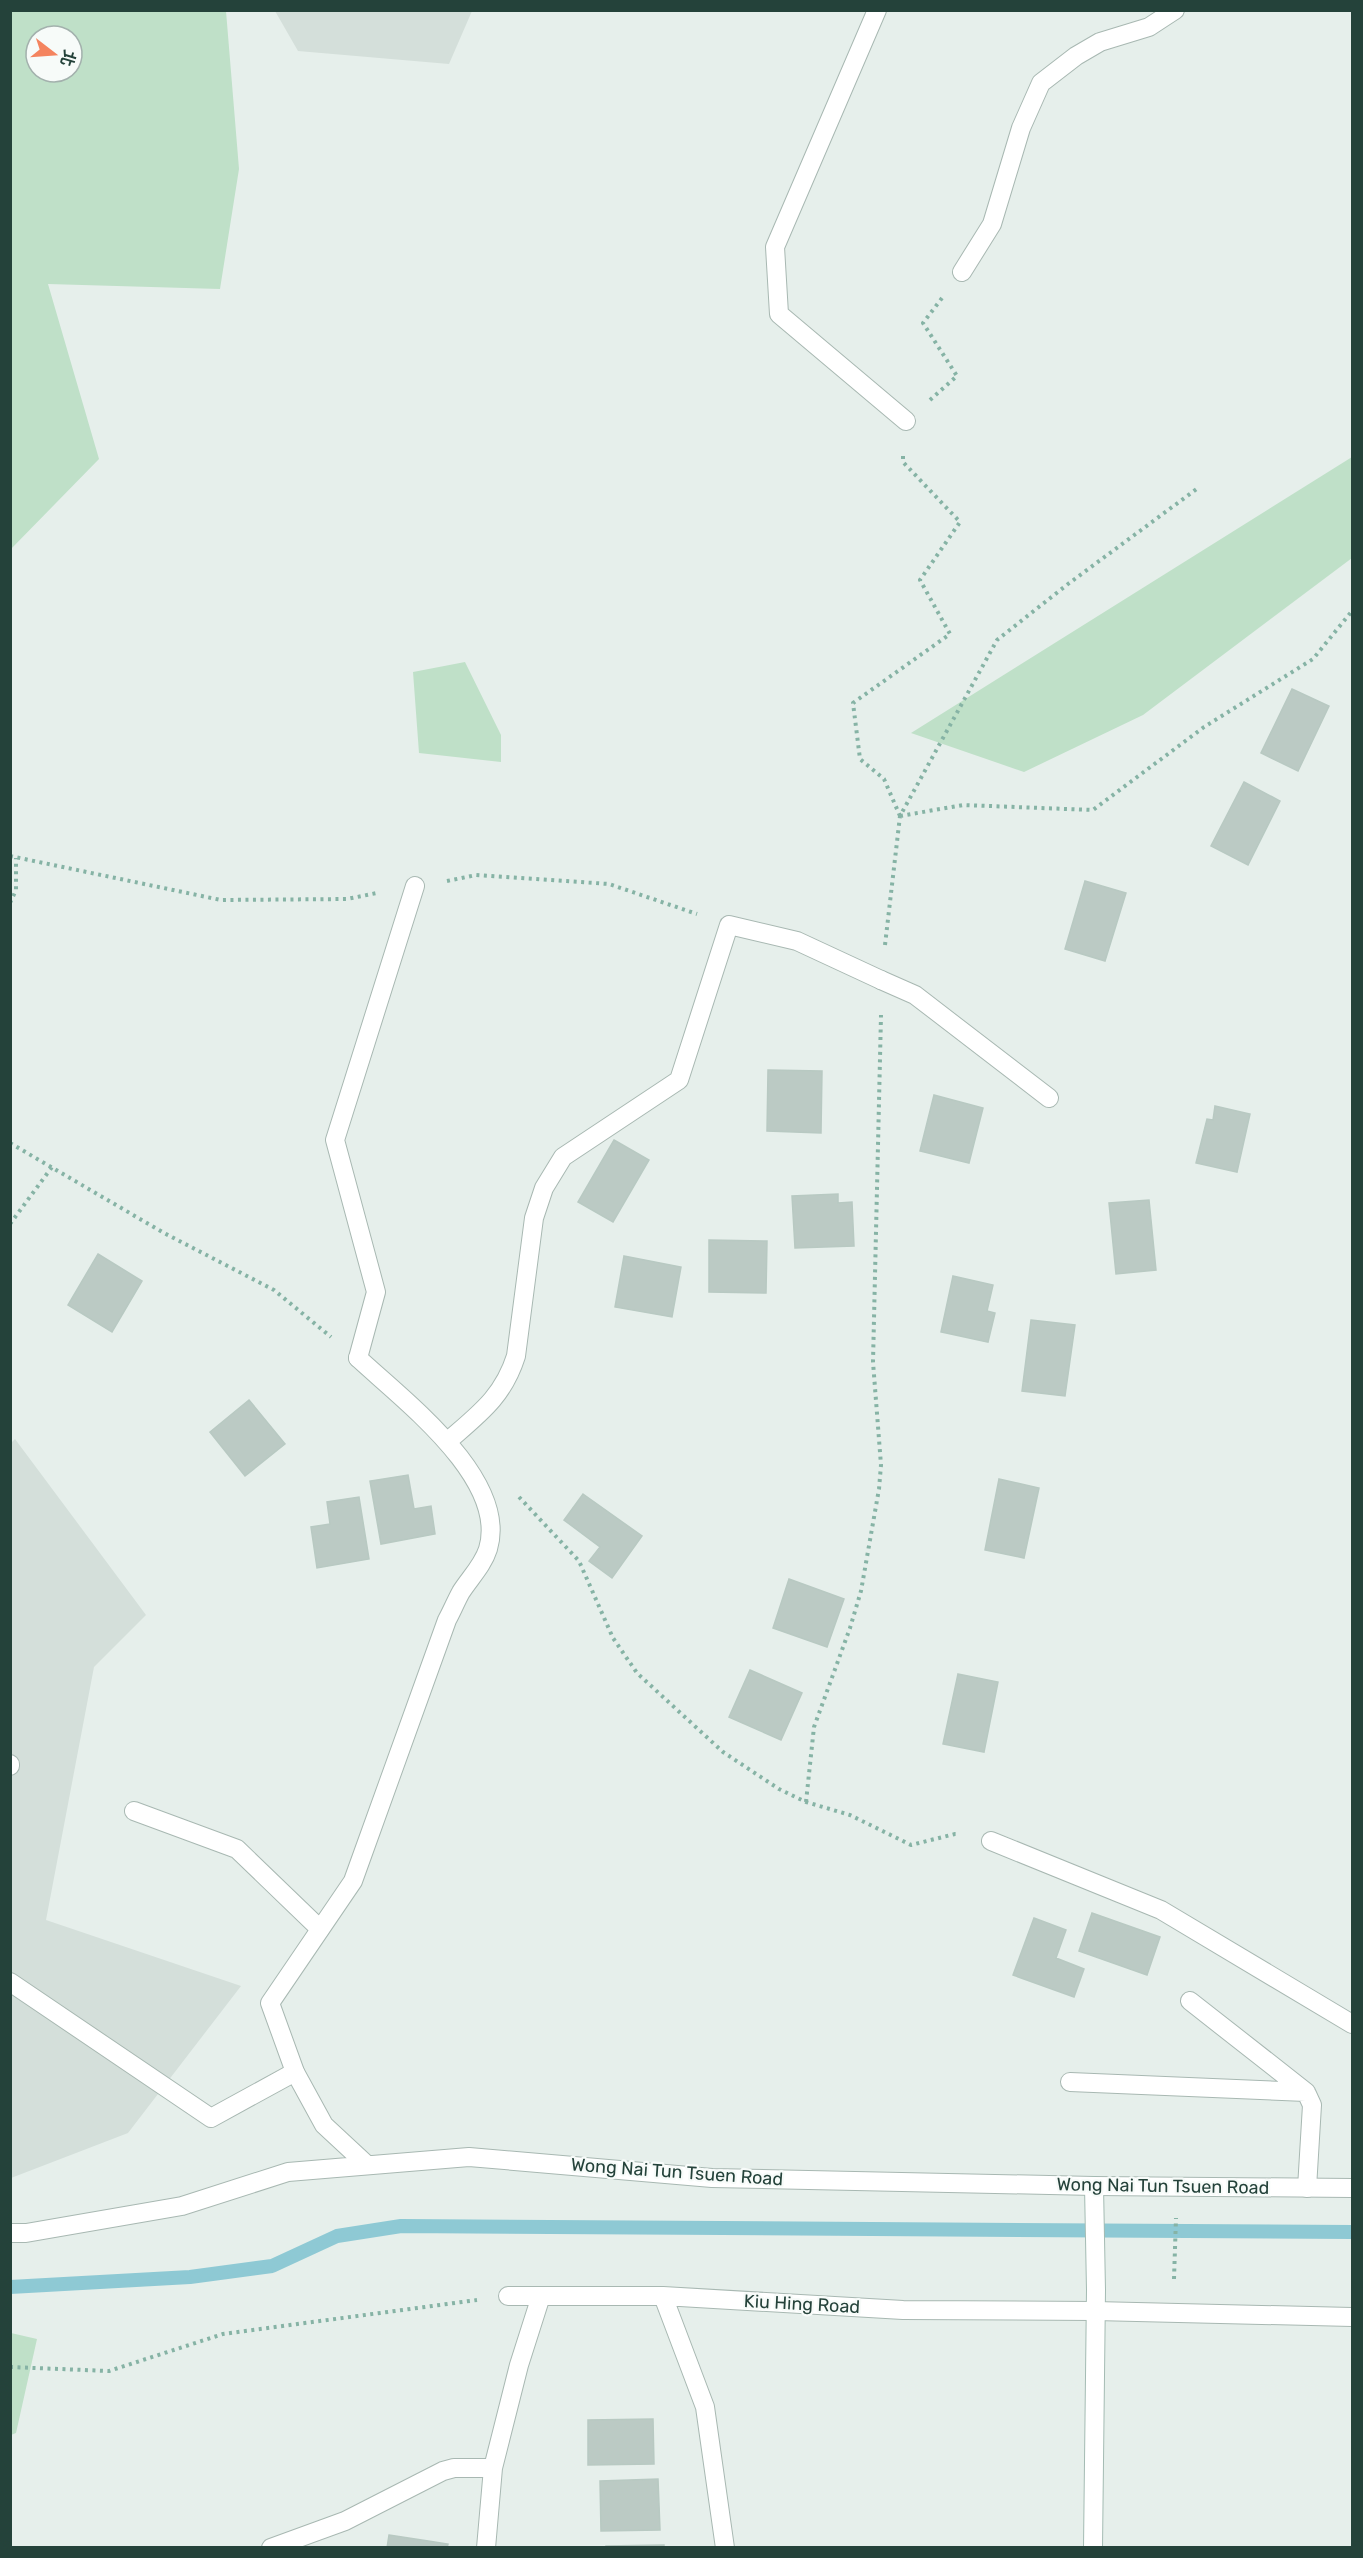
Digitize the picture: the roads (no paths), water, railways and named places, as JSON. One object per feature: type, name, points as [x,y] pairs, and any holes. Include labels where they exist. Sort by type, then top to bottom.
[{"type":"street","points":[[877,10],[775,247],[779,314],[906,421]]},
{"type":"street","points":[[962,272],[992,224],[1021,128],[1041,83],[1076,56],[1100,42],[1149,27],[1175,10]]},
{"type":"street","points":[[366,2164],[324,2125],[295,2072],[270,2003],[353,1881],[447,1620],[460,1593],[481,1564],[488,1550],[491,1534],[489,1516],[476,1481],[448,1441],[358,1358],[376,1292],[334,1140],[415,886]]},
{"type":"street","points":[[448,1441],[497,1396],[511,1371],[516,1356],[534,1218],[544,1188],[563,1156],[680,1080],[729,925],[797,941],[915,996],[1049,1098]]},
{"type":"street","points":[[134,1811],[237,1850],[320,1929]]},
{"type":"street","points":[[991,1841],[1161,1910],[1353,2024]]},
{"type":"street","points":[[10,1982],[211,2118],[295,2072]]},
{"type":"street","points":[[1190,2001],[1306,2092],[1312,2105],[1307,2187]]},
{"type":"street","points":[[1070,2082],[1306,2092]]},
{"type":"street","name":"Wong Nai Tun Tsuen Road","points":[[10,2233],[26,2233],[182,2206],[288,2172],[469,2157],[712,2178],[1094,2186],[1353,2188]]},
{"type":"street","points":[[1093,2547],[1094,2186]]},
{"type":"street","name":"Kiu Hing Road","points":[[508,2296],[663,2296],[903,2310],[1095,2311],[1353,2317]]},
{"type":"street","points":[[486,2547],[493,2468],[519,2366],[542,2296]]},
{"type":"street","points":[[663,2296],[705,2407],[725,2547]]},
{"type":"street","points":[[271,2547],[345,2521],[444,2471],[454,2468],[493,2468]]},
{"type":"waterway","points":[[10,2287],[190,2277],[272,2266],[337,2236],[401,2226],[1352,2232]]}]
